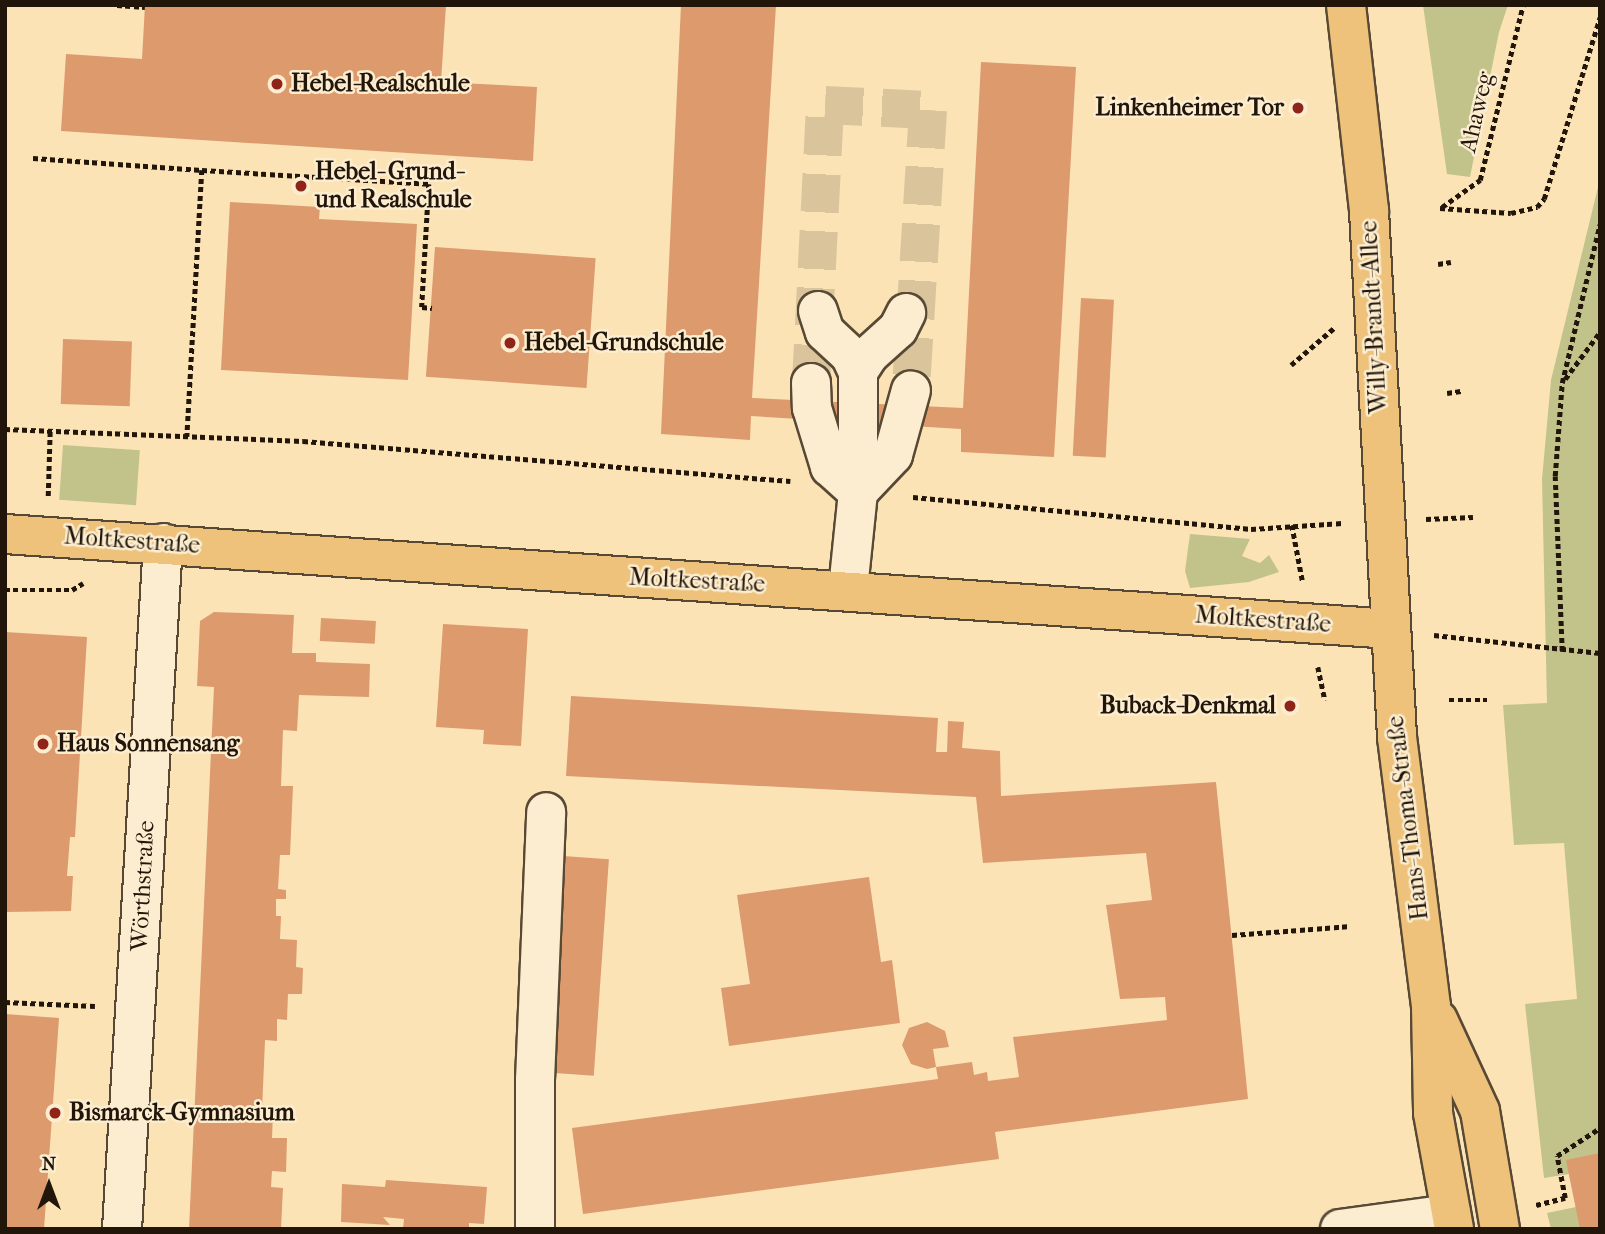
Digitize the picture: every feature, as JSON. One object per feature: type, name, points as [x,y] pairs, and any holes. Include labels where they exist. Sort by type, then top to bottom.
[{"type":"main road","name":"Willy-Brandt-Allee","points":[[1346,5],[1368,211],[1390,629]]},
{"type":"main road","name":"Moltkestraße","points":[[5,534],[163,543],[558,574],[848,589],[1390,629]]},
{"type":"main road","name":"Hans-Thoma-Straße","points":[[1390,629],[1397,737],[1431,1006],[1433,1113],[1452,1222]]},
{"type":"main road","name":"Hans-Thoma-Straße","points":[[1431,1006],[1480,1111],[1500,1229]]},
{"type":"street","points":[[818,312],[825,332],[850,355],[858,372],[858,492],[848,589]]},
{"type":"street","points":[[858,372],[869,355],[898,329],[906,313]]},
{"type":"street","points":[[811,383],[817,427],[830,467],[858,492]]},
{"type":"street","points":[[858,492],[893,455],[905,425],[911,390]]},
{"type":"street","name":"Wörthstraße","points":[[122,1229],[163,543]]},
{"type":"street","points":[[535,1229],[535,1080],[546,812]]},
{"type":"street","points":[[1340,1229],[1452,1222]]},
{"type":"path","points":[[117,5],[145,7]]},
{"type":"path","name":"Ahaweg","points":[[1523,5],[1480,180],[1440,208],[1511,213],[1537,208],[1544,200],[1600,16]]},
{"type":"path","points":[[33,158],[429,184],[422,307],[432,308]]},
{"type":"path","points":[[187,437],[202,170]]},
{"type":"path","points":[[1562,651],[1555,475],[1562,383],[1600,225]]},
{"type":"path","points":[[1438,264],[1451,262]]},
{"type":"path","points":[[1562,383],[1600,332]]},
{"type":"path","points":[[1447,393],[1461,391]]},
{"type":"path","points":[[5,429],[187,437],[686,469],[858,492],[1251,529],[1384,521]]},
{"type":"path","points":[[47,535],[50,430]]},
{"type":"path","points":[[1390,629],[1562,651],[1600,653]]},
{"type":"path","points":[[1450,700],[1487,700]]},
{"type":"path","points":[[1232,935],[1351,926]]},
{"type":"path","points":[[5,1002],[136,1008]]},
{"type":"path","points":[[1532,1206],[1565,1198],[1557,1156],[1600,1128]]},
{"type":"green space","points":[[1423,5],[1508,5],[1499,32],[1470,177],[1447,174]]},
{"type":"green space","points":[[1600,179],[1600,1229],[1551,1229],[1547,1213],[1576,1207],[1569,1174],[1544,1178],[1525,1004],[1577,999],[1564,843],[1514,845],[1503,705],[1547,703],[1542,479],[1551,380]]},
{"type":"green space","points":[[63,445],[140,450],[136,505],[59,500]]},
{"type":"green space","points":[[1190,534],[1250,539],[1242,556],[1260,563],[1269,555],[1279,572],[1249,582],[1190,588],[1185,571]]},
{"type":"building","name":"Hebel-Realschule","points":[[145,5],[446,5],[441,82],[537,87],[533,161],[61,131],[66,54],[142,59]]},
{"type":"building","points":[[681,5],[776,5],[752,398],[963,408],[981,62],[1076,67],[1054,457],[961,452],[961,429],[751,416],[750,440],[661,434]]},
{"type":"building","points":[[230,202],[320,207],[319,219],[417,224],[408,380],[221,370]]},
{"type":"building","name":"Hebel-Grundschule","points":[[435,247],[596,258],[587,388],[426,377]]},
{"type":"building","points":[[1081,298],[1114,300],[1106,458],[1073,456]]},
{"type":"building","points":[[63,339],[132,341],[130,406],[61,404]]},
{"type":"building","points":[[214,612],[294,615],[292,653],[316,653],[316,662],[370,664],[369,697],[299,695],[297,731],[283,730],[281,786],[293,786],[290,855],[280,855],[278,889],[286,890],[286,899],[276,899],[276,916],[281,916],[280,939],[297,940],[296,967],[303,968],[302,994],[288,994],[287,1020],[277,1019],[277,1041],[265,1040],[262,1111],[273,1112],[272,1138],[287,1138],[286,1172],[272,1171],[271,1187],[283,1188],[281,1229],[189,1229],[214,687],[197,686],[200,621]]},
{"type":"building","points":[[321,618],[376,621],[375,644],[320,641]]},
{"type":"building","points":[[443,624],[528,629],[521,746],[483,744],[484,730],[436,727]]},
{"type":"building","name":"Haus Sonnensang","points":[[5,632],[87,637],[75,837],[70,837],[67,876],[73,876],[71,911],[5,912]]},
{"type":"building","points":[[571,696],[938,718],[936,752],[947,752],[948,721],[964,722],[962,748],[1000,751],[1001,796],[1216,782],[1248,1099],[995,1132],[999,1159],[583,1214],[572,1128],[938,1079],[936,1067],[972,1062],[974,1075],[987,1072],[988,1081],[1019,1077],[1013,1037],[1167,1020],[1165,997],[1120,999],[1106,905],[1152,900],[1146,853],[983,863],[976,797],[566,776]]},
{"type":"building","points":[[563,856],[609,859],[594,1076],[548,1072]]},
{"type":"building","points":[[869,877],[881,962],[892,960],[900,1023],[729,1046],[721,988],[750,984],[737,895]]},
{"type":"building","points":[[5,1014],[59,1018],[44,1229],[5,1229]]},
{"type":"building","points":[[927,1022],[945,1031],[949,1047],[933,1049],[936,1067],[927,1069],[911,1064],[902,1045],[909,1028]]},
{"type":"building","points":[[1600,1153],[1600,1229],[1580,1229],[1566,1160]]},
{"type":"building","points":[[386,1180],[487,1187],[484,1224],[469,1223],[469,1229],[403,1229],[404,1219],[383,1217],[390,1225],[341,1222],[342,1184],[385,1187]]},
{"type":"tunnel","points":[[811,383],[825,105],[928,110],[911,390]]},
{"type":"place","name":"Hebel-Realschule","points":[[277,84]]},
{"type":"place","name":"Linkenheimer Tor","points":[[1298,108]]},
{"type":"place","name":"Hebel- Grund- und Realschule","points":[[301,186]]},
{"type":"place","name":"Hebel-Grundschule","points":[[510,343]]},
{"type":"place","name":"Buback-Denkmal","points":[[1290,706]]},
{"type":"place","name":"Haus Sonnensang","points":[[43,744]]},
{"type":"place","name":"Bismarck-Gymnasium","points":[[55,1113]]}]
